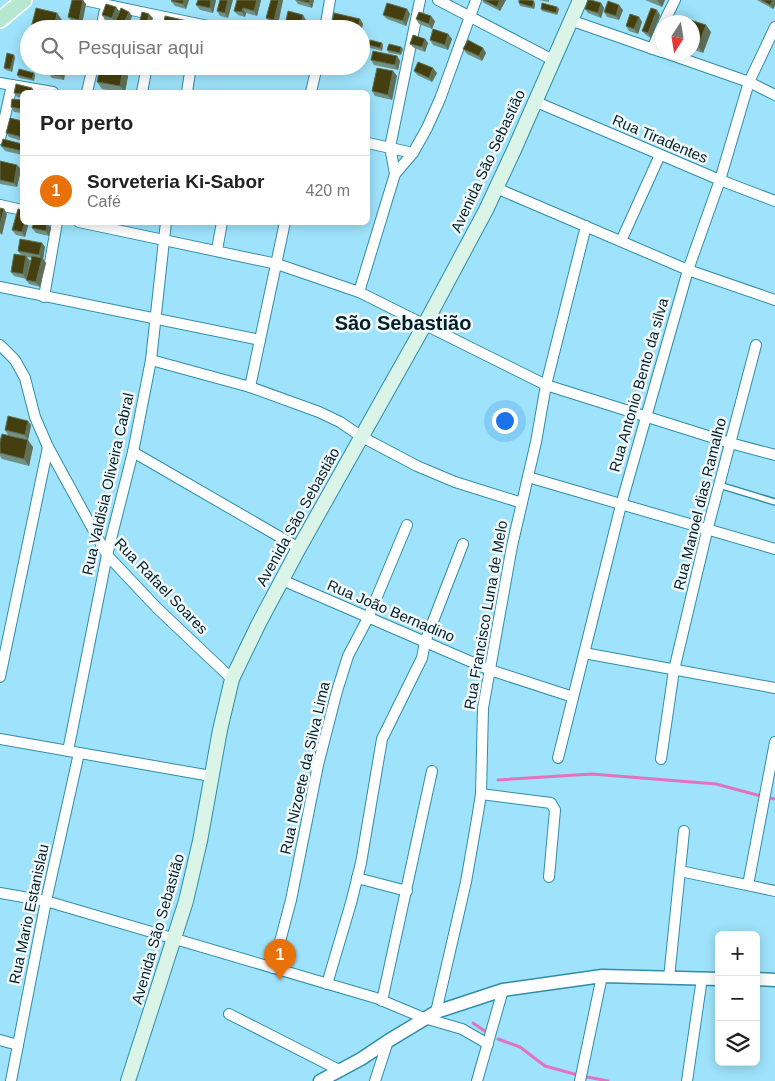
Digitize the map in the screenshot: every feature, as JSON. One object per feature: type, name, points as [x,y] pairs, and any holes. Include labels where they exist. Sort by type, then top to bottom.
[{"type":"main road","name":"Avenida São Sebastião","points":[[128,1081],[186,901],[232,679],[299,548],[424,324],[496,188],[580,0]]},
{"type":"main road","points":[[0,20],[22,1]]},
{"type":"street","points":[[84,0],[172,20]]},
{"type":"street","points":[[327,20],[330,0]]},
{"type":"street","points":[[394,174],[390,148],[420,0]]},
{"type":"street","points":[[438,0],[553,60]]},
{"type":"street","points":[[359,292],[394,174],[412,153],[427,128],[440,99],[476,0]]},
{"type":"street","points":[[668,15],[675,0]]},
{"type":"street","points":[[103,20],[106,5]]},
{"type":"street","points":[[156,20],[157,16]]},
{"type":"street","points":[[570,20],[655,50]]},
{"type":"street","name":"Rua Antonio Bento da silva","points":[[558,758],[645,417],[688,270],[720,180],[750,82],[775,27]]},
{"type":"street","points":[[652,49],[655,42]]},
{"type":"street","points":[[686,60],[750,82],[775,95]]},
{"type":"street","points":[[87,90],[91,75]]},
{"type":"street","points":[[142,90],[145,75]]},
{"type":"street","points":[[187,90],[190,75]]},
{"type":"street","points":[[311,90],[315,75]]},
{"type":"street","points":[[0,83],[41,90]]},
{"type":"street","points":[[0,139],[12,85]]},
{"type":"street","name":"Rua Tiradentes","points":[[534,101],[720,180],[775,201]]},
{"type":"street","points":[[370,144],[412,153]]},
{"type":"street","points":[[621,242],[660,155]]},
{"type":"street","points":[[496,188],[688,270],[775,300]]},
{"type":"street","points":[[0,205],[20,210]]},
{"type":"street","points":[[44,297],[56,225]]},
{"type":"street","points":[[93,225],[277,264],[359,292],[546,385],[730,443],[775,455]]},
{"type":"street","name":"Rua Valdisia Oliveira Cabral","points":[[68,751],[107,555],[133,452],[151,360],[166,225]]},
{"type":"street","points":[[217,250],[221,225]]},
{"type":"street","points":[[250,387],[284,225]]},
{"type":"street","name":"Rua Francisco Luna de Melo","points":[[436,1012],[466,882],[481,794],[484,708],[490,670],[546,385],[586,226]]},
{"type":"street","points":[[0,287],[260,340]]},
{"type":"street","name":"Rua Rafael Soares","points":[[0,345],[15,360],[25,378],[35,417],[48,448],[107,555],[157,608],[232,679]]},
{"type":"street","name":"Rua Manoel dias Ramalho","points":[[661,759],[674,670],[756,345]]},
{"type":"street","points":[[151,360],[250,387],[319,412],[417,466],[455,482],[522,503]]},
{"type":"street","points":[[0,676],[48,448]]},
{"type":"street","points":[[133,452],[299,548]]},
{"type":"street","points":[[528,477],[775,549]]},
{"type":"street","name":"Rua Nizoete da Silva Lima","points":[[273,968],[291,900],[318,765],[337,691],[348,656],[368,618],[407,525]]},
{"type":"street","points":[[327,984],[357,878],[382,739],[422,658],[425,642],[463,544]]},
{"type":"street","name":"Rua João Bernadino","points":[[282,580],[490,670],[573,697]]},
{"type":"street","points":[[584,653],[775,688]]},
{"type":"street","points":[[0,739],[211,776]]},
{"type":"street","points":[[748,885],[775,742]]},
{"type":"street","name":"Rua Mario Estanislau","points":[[11,1081],[46,901],[78,753]]},
{"type":"street","points":[[382,1001],[432,771]]},
{"type":"street","points":[[481,794],[551,803],[556,810],[549,877]]},
{"type":"street","points":[[669,978],[684,831]]},
{"type":"street","points":[[680,871],[775,891]]},
{"type":"street","points":[[357,878],[407,891]]},
{"type":"street","points":[[0,893],[46,901],[382,1001],[424,1018],[462,1029],[488,1044]]},
{"type":"street","points":[[580,1081],[602,976]]},
{"type":"street","points":[[320,1081],[341,1071],[436,1012],[503,990],[602,976],[715,979]]},
{"type":"street","points":[[687,1081],[702,978]]},
{"type":"street","points":[[760,979],[775,980]]},
{"type":"street","points":[[478,1081],[503,990]]},
{"type":"street","points":[[229,1014],[341,1071]]},
{"type":"street","points":[[0,1040],[18,1045]]},
{"type":"street","points":[[375,1081],[388,1041]]},
{"type":"lane","points":[[720,485],[775,502]]},
{"type":"building","points":[[72,0],[83,0],[79,20],[68,17]]},
{"type":"building","points":[[172,0],[184,0],[183,4]]},
{"type":"building","points":[[198,0],[211,0],[210,8],[196,5]]},
{"type":"building","points":[[220,0],[228,0],[225,13],[217,11]]},
{"type":"building","points":[[237,0],[257,0],[254,11],[243,8],[242,12],[234,11]]},
{"type":"building","points":[[271,0],[279,0],[274,20],[266,18]]},
{"type":"building","points":[[297,0],[310,0],[309,3]]},
{"type":"building","points":[[483,0],[500,0],[497,7]]},
{"type":"building","points":[[519,0],[534,1],[532,7],[519,3]]},
{"type":"building","points":[[588,0],[601,3],[598,13],[585,9]]},
{"type":"building","points":[[761,0],[773,0],[770,5]]},
{"type":"building","points":[[608,1],[619,5],[616,16],[604,12]]},
{"type":"building","points":[[387,3],[407,9],[403,21],[383,15]]},
{"type":"building","points":[[542,3],[557,7],[556,13],[541,9]]},
{"type":"building","points":[[106,4],[116,7],[112,18],[102,15]]},
{"type":"building","points":[[36,8],[57,13],[56,20],[33,20]]},
{"type":"building","points":[[121,8],[129,12],[125,20],[116,20]]},
{"type":"building","points":[[651,8],[657,10],[648,33],[642,31]]},
{"type":"building","points":[[288,11],[303,15],[302,20],[286,20]]},
{"type":"building","points":[[142,12],[149,14],[147,20],[140,20]]},
{"type":"building","points":[[419,12],[431,16],[429,24],[416,19]]},
{"type":"building","points":[[334,13],[360,19],[360,20],[332,20]]},
{"type":"building","points":[[630,14],[639,17],[634,29],[626,26]]},
{"type":"building","points":[[165,16],[183,20],[164,20]]},
{"type":"building","points":[[700,23],[706,25],[700,41]]},
{"type":"building","points":[[433,29],[448,34],[445,45],[430,40]]},
{"type":"building","points":[[413,35],[425,39],[422,47],[410,44]]},
{"type":"building","points":[[370,40],[382,43],[380,48],[370,45]]},
{"type":"building","points":[[468,40],[483,48],[479,56],[463,49]]},
{"type":"building","points":[[389,44],[401,47],[400,53],[387,50]]},
{"type":"building","points":[[373,51],[397,56],[395,65],[371,60]]},
{"type":"building","points":[[7,53],[14,55],[10,69],[4,68]]},
{"type":"building","points":[[418,62],[433,68],[429,78],[414,71]]},
{"type":"building","points":[[377,68],[393,71],[388,95],[372,91]]},
{"type":"building","points":[[19,69],[20,75],[33,75],[32,79],[17,75]]},
{"type":"building","points":[[98,75],[122,75],[120,86],[97,82]]},
{"type":"building","points":[[16,84],[32,88],[32,90],[20,90],[20,94],[14,93]]},
{"type":"building","points":[[12,99],[20,100],[20,109],[11,107]]},
{"type":"building","points":[[10,118],[20,120],[20,136],[6,133]]},
{"type":"building","points":[[3,139],[20,143],[20,151],[1,146]]},
{"type":"building","points":[[0,161],[17,165],[14,183],[0,180]]},
{"type":"building","points":[[0,208],[4,209],[0,225]]},
{"type":"building","points":[[18,209],[20,210],[20,225],[24,225],[22,232],[12,230]]},
{"type":"building","points":[[33,225],[47,225],[46,231],[32,228]]},
{"type":"building","points":[[20,239],[42,243],[39,255],[18,251]]},
{"type":"building","points":[[14,254],[26,256],[23,274],[11,272]]},
{"type":"building","points":[[32,256],[42,258],[36,282],[26,280]]},
{"type":"building","points":[[8,416],[28,421],[25,435],[5,430]]},
{"type":"building","points":[[2,434],[28,440],[24,459],[0,453]]},
{"type":"waterway","points":[[498,780],[592,774],[716,784],[761,796]]},
{"type":"waterway","points":[[770,798],[775,799]]},
{"type":"waterway","points":[[473,1023],[489,1034]]},
{"type":"waterway","points":[[498,1039],[520,1047],[545,1066],[578,1075]]},
{"type":"waterway","points":[[587,1077],[608,1081]]},
{"type":"place","name":"Sorveteria Ki-Sabor","points":[[280,980]]},
{"type":"district","name":"São Sebastião","points":[[403,323]]}]
